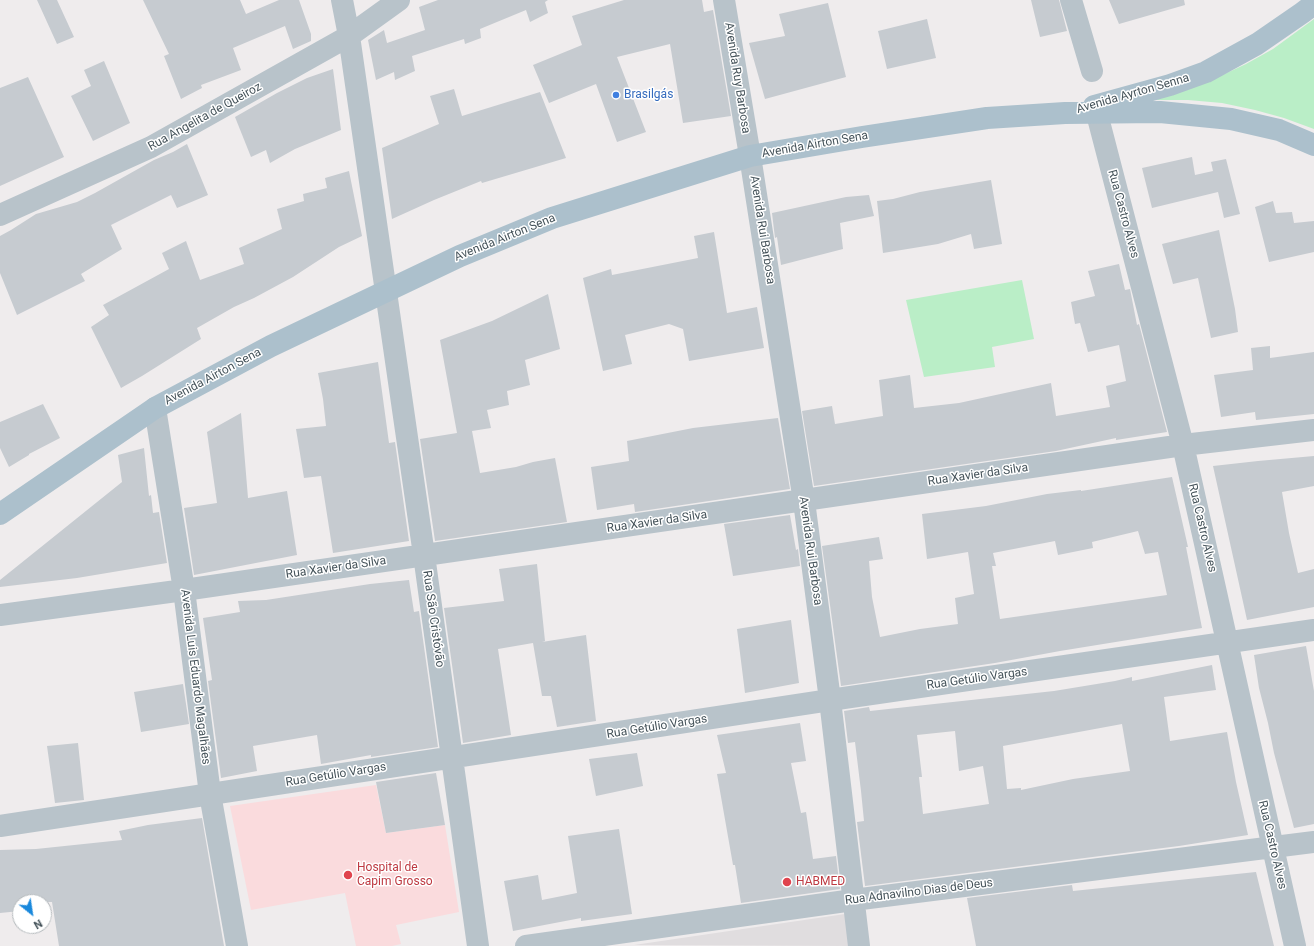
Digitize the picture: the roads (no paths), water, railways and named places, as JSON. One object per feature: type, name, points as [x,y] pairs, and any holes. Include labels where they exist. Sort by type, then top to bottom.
[{"type":"main road","name":"Avenida Ayrton Senna","points":[[1066,113],[1170,85],[1206,72],[1257,44],[1314,4]]},
{"type":"main road","name":"Avenida Ayrton Senna","points":[[1066,113],[1097,114],[1160,112],[1194,114],[1231,119],[1278,130],[1314,145]]},
{"type":"main road","name":"Avenida Airton Sena","points":[[0,514],[155,408],[271,346],[460,256],[552,218],[750,156],[862,136],[987,118],[1066,113]]},
{"type":"street","name":"Rua São Cristóvão","points":[[342,0],[349,36],[424,556],[478,946]]},
{"type":"street","name":"Rua Angelita de Queiroz","points":[[0,216],[151,147],[349,36],[399,0]]},
{"type":"street","name":"Avenida Ruy Barbosa","points":[[724,0],[750,156]]},
{"type":"street","points":[[1071,0],[1092,71]]},
{"type":"street","name":"Rua Castro Alves","points":[[1097,114],[1183,445],[1295,946]]},
{"type":"street","name":"Avenida Rui Barbosa","points":[[750,156],[804,501],[830,700],[859,946]]},
{"type":"street","name":"Avenida Luis Eduardo Magalhães","points":[[155,408],[184,590],[210,794],[237,946]]},
{"type":"street","name":"Rua Xavier da Silva","points":[[0,615],[424,556],[1183,445],[1314,430]]},
{"type":"street","name":"Rua Getúlio Vargas","points":[[0,826],[830,700],[1228,644],[1314,630]]},
{"type":"street","name":"Rua Adnavilno Dias de Deus","points":[[526,946],[853,900],[1314,842]]},
{"type":"place","name":"Brasilgás","points":[[616,95]]},
{"type":"place","name":"Hospital de Capim Grosso","points":[[348,875]]},
{"type":"place","name":"HABMED","points":[[787,882]]}]
